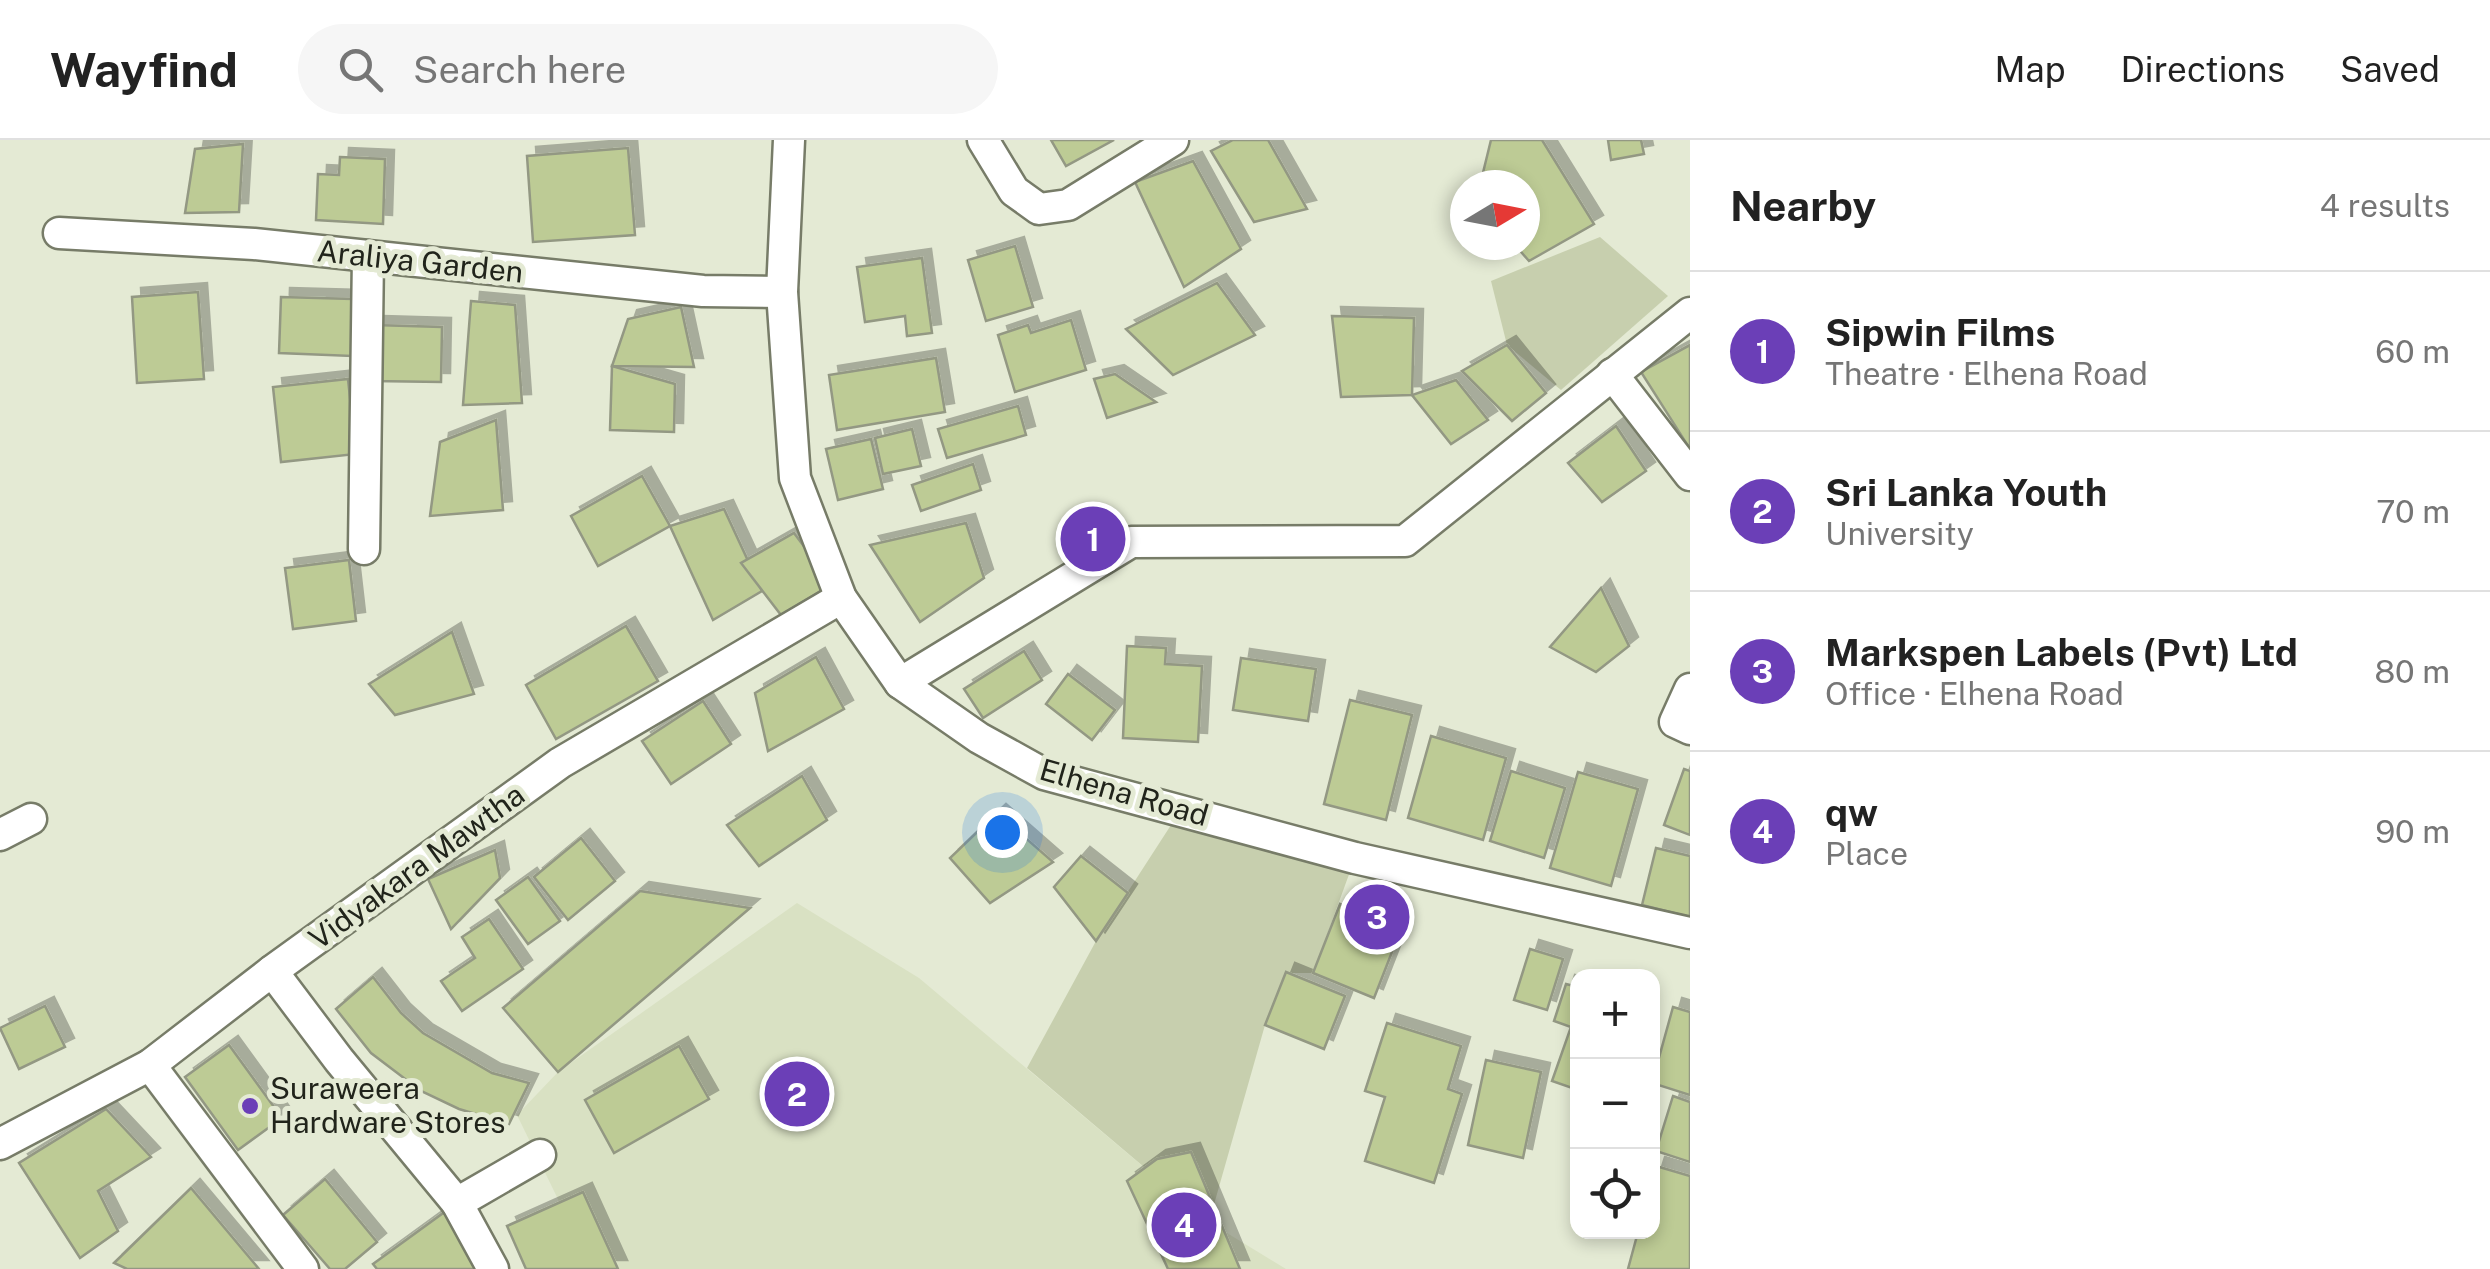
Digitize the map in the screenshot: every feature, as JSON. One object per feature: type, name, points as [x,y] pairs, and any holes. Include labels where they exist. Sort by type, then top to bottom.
[{"type":"street","name":"Elhena Road","points":[[789,140],[782,292],[796,478],[841,598],[900,683],[979,738],[1044,774],[1355,858],[1690,933]]},
{"type":"street","points":[[983,140],[1014,191],[1039,209],[1068,205],[1173,140]]},
{"type":"street","name":"Araliya Garden","points":[[58,233],[254,244],[703,291],[782,292]]},
{"type":"street","points":[[364,549],[368,256]]},
{"type":"street","points":[[900,683],[1132,542],[1405,541],[1690,313]]},
{"type":"street","points":[[1612,374],[1690,475]]},
{"type":"street","name":"Vidyakara Mawtha","points":[[0,1144],[150,1065],[272,971],[560,763],[841,598]]},
{"type":"street","points":[[1690,689],[1674,722],[1690,729]]},
{"type":"street","points":[[0,835],[31,819]]},
{"type":"street","points":[[272,971],[339,1060],[457,1203],[493,1269]]},
{"type":"street","points":[[150,1065],[303,1269]]},
{"type":"street","points":[[457,1203],[540,1155]]},
{"type":"shaded area","points":[[1600,237],[1668,296],[1561,390],[1507,345],[1491,281]]},
{"type":"shaded area","points":[[1171,825],[1355,858],[1313,973],[1286,973],[1265,1025],[1209,1222],[1027,1068],[1096,941]]},
{"type":"shaded area","points":[[797,903],[919,978],[1209,1222],[1286,1269],[592,1269],[517,1115],[558,1072]]},
{"type":"building","points":[[1051,140],[1114,140],[1066,166]]},
{"type":"building","points":[[1233,140],[1268,140],[1307,209],[1254,222],[1211,151]]},
{"type":"building","points":[[1491,140],[1542,140],[1594,224],[1540,255],[1540,170],[1484,170]]},
{"type":"building","points":[[1608,140],[1641,140],[1644,154],[1611,160]]},
{"type":"building","points":[[243,144],[239,212],[185,213],[195,149]]},
{"type":"building","points":[[628,148],[635,235],[533,242],[527,156]]},
{"type":"building","points":[[340,157],[385,159],[383,224],[316,220],[318,174],[339,175]]},
{"type":"building","points":[[1193,161],[1241,249],[1184,287],[1135,182]]},
{"type":"building","points":[[1015,246],[1033,307],[986,321],[968,260]]},
{"type":"building","points":[[922,258],[932,333],[907,336],[905,316],[865,322],[857,267]]},
{"type":"building","points":[[1217,283],[1255,335],[1173,375],[1126,329]]},
{"type":"building","points":[[198,292],[204,379],[137,383],[132,297]]},
{"type":"building","points":[[281,297],[353,299],[352,356],[279,353]]},
{"type":"building","points":[[471,301],[515,305],[522,403],[463,405]]},
{"type":"building","points":[[681,307],[694,367],[612,366],[628,319]]},
{"type":"building","points":[[1332,316],[1414,318],[1412,395],[1341,397]]},
{"type":"building","points":[[1071,320],[1086,370],[1015,392],[998,335],[1028,325],[1031,333]]},
{"type":"building","points":[[374,325],[442,327],[441,382],[373,381]]},
{"type":"building","points":[[1507,345],[1546,393],[1512,421],[1462,371]]},
{"type":"building","points":[[1690,345],[1690,449],[1641,372]]},
{"type":"building","points":[[936,358],[945,412],[837,430],[829,375]]},
{"type":"building","points":[[612,366],[675,384],[674,432],[610,430]]},
{"type":"building","points":[[1115,374],[1156,402],[1107,418],[1094,379]]},
{"type":"building","points":[[348,379],[356,454],[281,462],[273,387]]},
{"type":"building","points":[[1456,380],[1488,420],[1451,444],[1412,395]]},
{"type":"building","points":[[1018,406],[1026,435],[947,458],[938,429]]},
{"type":"building","points":[[496,420],[503,510],[430,516],[440,442]]},
{"type":"building","points":[[1616,426],[1646,471],[1602,502],[1568,463]]},
{"type":"building","points":[[912,429],[921,466],[883,474],[875,438]]},
{"type":"building","points":[[871,439],[883,489],[838,500],[826,449]]},
{"type":"building","points":[[973,464],[981,490],[921,511],[912,485]]},
{"type":"building","points":[[642,476],[670,526],[598,566],[571,516]]},
{"type":"building","points":[[724,509],[762,591],[713,620],[670,526]]},
{"type":"building","points":[[966,523],[984,578],[920,622],[870,545]]},
{"type":"building","points":[[794,533],[832,584],[781,615],[741,563]]},
{"type":"building","points":[[349,560],[356,621],[293,629],[285,568]]},
{"type":"building","points":[[1601,588],[1629,646],[1596,672],[1550,647]]},
{"type":"building","points":[[626,626],[658,681],[556,739],[526,685]]},
{"type":"building","points":[[452,632],[474,694],[395,715],[369,684]]},
{"type":"building","points":[[1127,646],[1166,648],[1165,664],[1202,666],[1198,742],[1123,738]]},
{"type":"building","points":[[1024,651],[1042,680],[983,718],[964,689]]},
{"type":"building","points":[[816,657],[844,709],[768,751],[755,693]]},
{"type":"building","points":[[1241,658],[1316,669],[1308,721],[1233,710]]},
{"type":"building","points":[[1068,674],[1115,710],[1092,740],[1046,704]]},
{"type":"building","points":[[1350,700],[1412,715],[1386,820],[1324,804]]},
{"type":"building","points":[[703,701],[731,744],[671,784],[642,741]]},
{"type":"building","points":[[1431,736],[1506,758],[1483,840],[1408,818]]},
{"type":"building","points":[[1684,769],[1690,771],[1690,835],[1664,825]]},
{"type":"building","points":[[1511,771],[1565,788],[1544,858],[1490,841]]},
{"type":"building","points":[[1578,772],[1638,789],[1611,886],[1550,868]]},
{"type":"building","points":[[802,776],[827,820],[759,866],[727,825]]},
{"type":"building","points":[[997,813],[1053,862],[990,903],[950,858]]},
{"type":"building","points":[[581,838],[615,881],[568,920],[534,877]]},
{"type":"building","points":[[1656,848],[1690,856],[1690,917],[1642,905]]},
{"type":"building","points":[[495,850],[500,878],[451,929],[428,879]]},
{"type":"building","points":[[1081,856],[1128,893],[1096,941],[1054,887]]},
{"type":"building","points":[[528,877],[560,921],[528,944],[496,900]]},
{"type":"building","points":[[640,891],[750,908],[558,1072],[503,1008]]},
{"type":"building","points":[[1340,904],[1401,929],[1374,998],[1313,973]]},
{"type":"building","points":[[489,919],[523,969],[462,1011],[441,981],[475,958],[462,937]]},
{"type":"building","points":[[1530,949],[1563,959],[1547,1010],[1514,1000]]},
{"type":"building","points":[[1286,972],[1345,996],[1324,1049],[1265,1025]]},
{"type":"building","points":[[373,977],[401,1013],[423,1033],[492,1073],[529,1083],[509,1124],[459,1109],[421,1091],[371,1053],[336,1009]]},
{"type":"building","points":[[1566,984],[1570,985],[1570,1027],[1554,1021]]},
{"type":"building","points":[[45,1006],[65,1047],[19,1069],[0,1028]]},
{"type":"building","points":[[1673,1007],[1690,1012],[1690,1095],[1660,1086],[1660,1054]]},
{"type":"building","points":[[1387,1023],[1461,1046],[1448,1089],[1462,1094],[1434,1183],[1365,1161],[1385,1097],[1365,1091]]},
{"type":"building","points":[[1570,1030],[1570,1087],[1552,1081]]},
{"type":"building","points":[[229,1045],[282,1118],[238,1150],[185,1077]]},
{"type":"building","points":[[679,1046],[709,1099],[614,1153],[585,1100]]},
{"type":"building","points":[[1486,1060],[1541,1072],[1523,1158],[1468,1145]]},
{"type":"building","points":[[1673,1096],[1690,1102],[1690,1162],[1660,1152],[1660,1138]]},
{"type":"building","points":[[106,1109],[151,1157],[98,1191],[118,1231],[80,1258],[19,1163]]},
{"type":"building","points":[[1191,1152],[1240,1269],[1168,1269],[1127,1181],[1157,1159]]},
{"type":"building","points":[[1660,1167],[1690,1176],[1690,1269],[1628,1269],[1636,1239],[1660,1239]]},
{"type":"building","points":[[325,1179],[377,1242],[345,1269],[330,1269],[283,1215]]},
{"type":"building","points":[[191,1188],[259,1269],[127,1269],[114,1263]]},
{"type":"building","points":[[583,1192],[618,1269],[526,1269],[507,1226]]},
{"type":"building","points":[[457,1203],[489,1269],[377,1269],[373,1264]]},
{"type":"place","name":"Sipwin Films","points":[[1093,539]]},
{"type":"place","name":"Markspen Labels (Pvt) Ltd","points":[[1377,917]]},
{"type":"place","name":"Sri Lanka Youth","points":[[797,1094]]},
{"type":"place","name":"Suraweera Hardware Stores","points":[[250,1106]]},
{"type":"place","name":"qw","points":[[1184,1225]]}]
